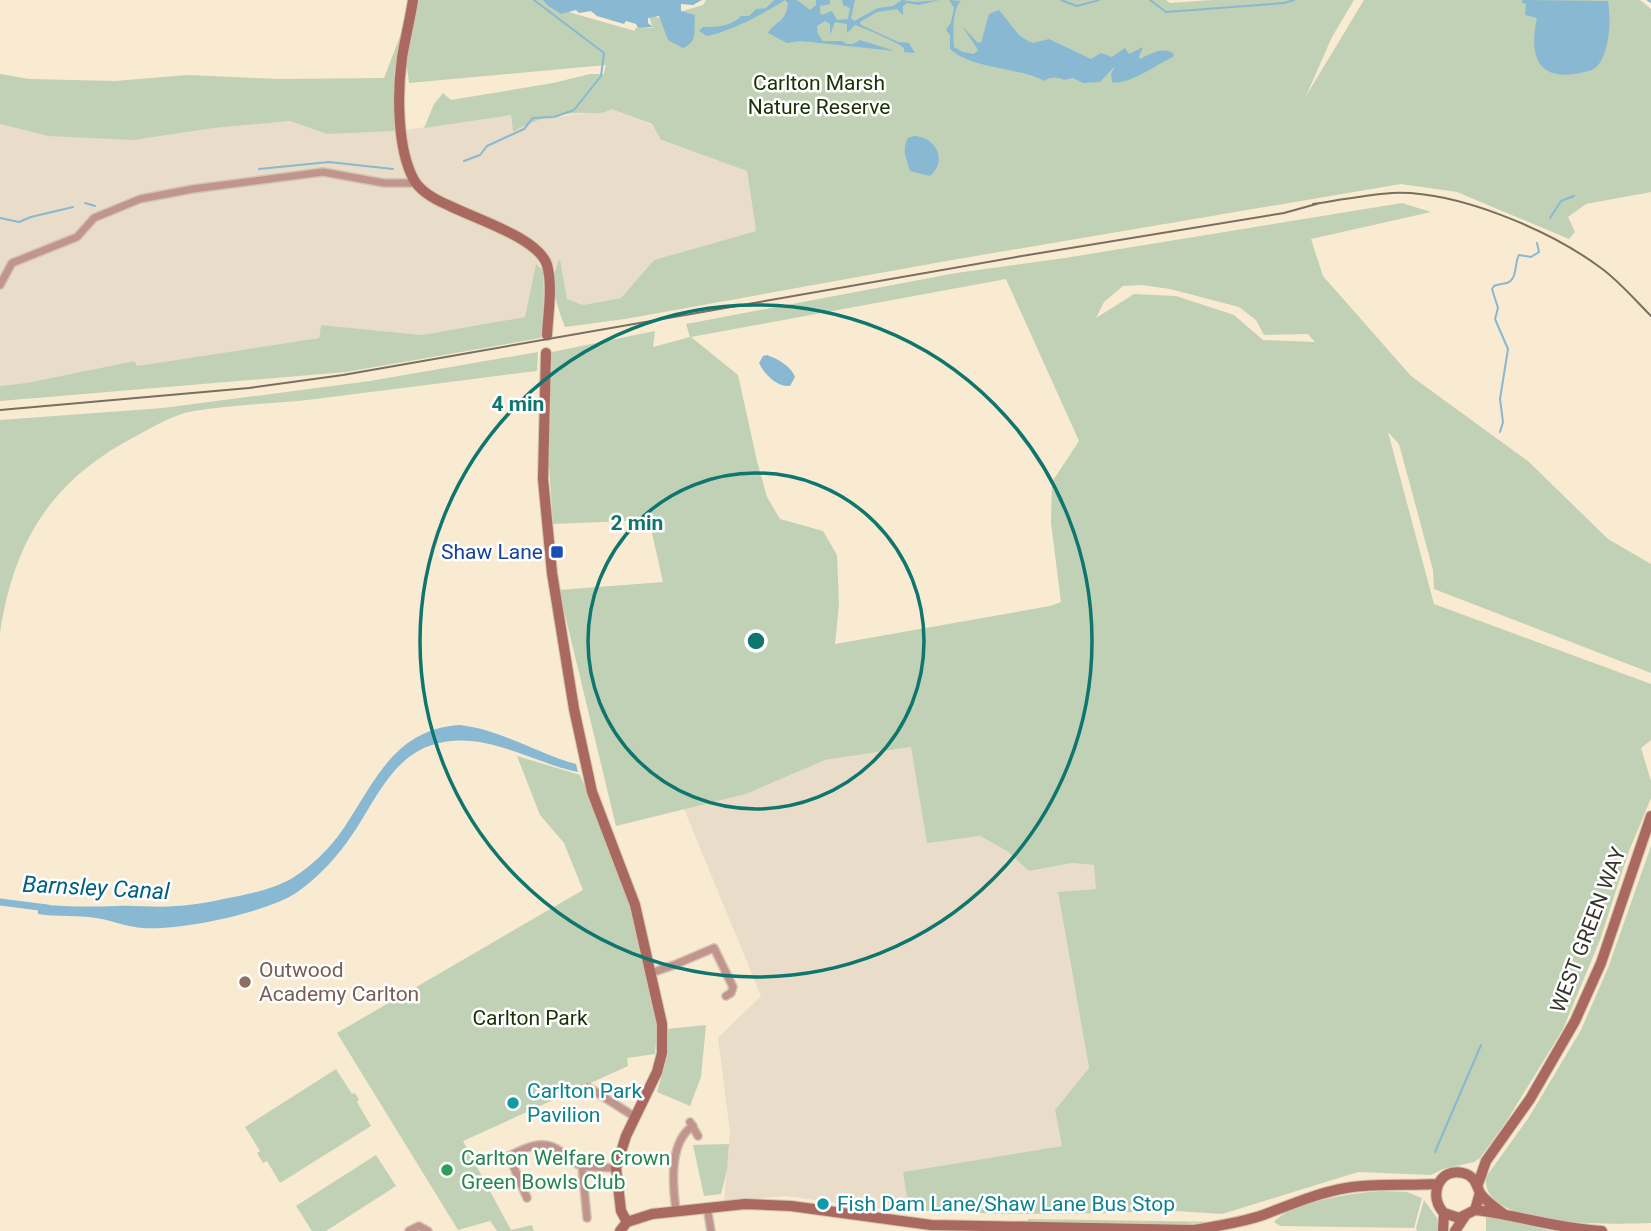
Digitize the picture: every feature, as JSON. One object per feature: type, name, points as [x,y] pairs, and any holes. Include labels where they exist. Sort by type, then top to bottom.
[{"type":"street","points":[[413,0],[402,59],[401,117],[408,167],[415,183],[437,200],[523,238],[537,250],[547,264],[549,276],[547,335]]},
{"type":"street","points":[[0,285],[12,263],[77,237],[94,218],[140,199],[192,189],[323,172],[384,183],[415,183]]},
{"type":"street","points":[[546,353],[543,479],[552,573],[574,709],[592,792],[635,905],[660,1008],[662,1053],[653,1083],[635,1117],[616,1168],[623,1227],[652,1214],[745,1204],[791,1206],[922,1224],[1019,1229],[1193,1230],[1241,1222],[1345,1188],[1389,1184],[1438,1184]]},
{"type":"street","name":"WEST GREEN WAY","points":[[1479,1189],[1486,1161],[1531,1099],[1575,1021],[1601,962],[1651,816]]},
{"type":"street","points":[[651,972],[714,948],[733,987],[731,993],[726,996]]},
{"type":"street","points":[[588,1087],[635,1117]]},
{"type":"street","points":[[676,1211],[672,1178],[680,1139],[691,1124],[698,1136]]},
{"type":"street","points":[[527,1198],[507,1152],[546,1145],[582,1166],[616,1168]]},
{"type":"street","name":"WEST GREEN WAY","points":[[1462,1173],[1486,1161]]},
{"type":"street","points":[[582,1166],[587,1218]]},
{"type":"street","points":[[1437,1203],[1435,1194],[1438,1184],[1451,1173],[1462,1173],[1471,1177],[1479,1189],[1505,1214]]},
{"type":"street","points":[[1415,1186],[1437,1203],[1444,1213],[1454,1217],[1465,1216]]},
{"type":"street","points":[[1475,1210],[1479,1189]]},
{"type":"street","points":[[707,1207],[711,1231]]},
{"type":"street","points":[[1455,1231],[1465,1216],[1475,1210],[1505,1214],[1551,1226],[1602,1231]]},
{"type":"street","points":[[1444,1213],[1444,1231]]},
{"type":"street","points":[[409,1231],[419,1226],[428,1231]]},
{"type":"shaded area","points":[[611,109],[652,125],[662,141],[747,171],[756,231],[654,260],[621,298],[583,305],[567,299],[560,260],[555,268],[536,265],[525,317],[422,335],[321,325],[319,338],[137,366],[136,361],[0,386],[0,124],[48,136],[290,121],[327,134],[397,131],[511,115],[513,132],[531,121]]},
{"type":"shaded area","points":[[912,747],[927,842],[980,836],[1007,851],[1029,871],[1072,863],[1094,865],[1097,889],[1058,893],[1089,1068],[1055,1110],[1062,1146],[903,1172],[909,1210],[872,1208],[786,1196],[724,1201],[730,1133],[718,1038],[761,996],[684,809],[746,794],[825,760]]},
{"type":"green space","name":"Carlton Marsh Nature Reserve","points":[[416,0],[553,0],[565,11],[635,31],[635,28],[653,28],[648,14],[659,18],[703,5],[706,0],[1166,0],[1170,3],[1213,0],[1354,0],[1332,37],[1306,96],[1364,0],[1640,0],[1651,9],[1651,192],[1586,204],[1568,217],[1575,232],[1569,239],[1457,192],[1401,184],[625,319],[565,327],[556,302],[554,284],[560,259],[567,299],[583,305],[621,298],[654,260],[756,231],[747,171],[661,140],[652,124],[611,109],[599,113],[552,116],[513,132],[511,115],[424,128],[434,104],[443,93],[451,100],[553,83],[590,74],[604,74],[606,65],[409,83],[406,60]]},
{"type":"green space","points":[[404,26],[394,75],[397,131],[327,134],[290,121],[213,128],[133,140],[48,136],[0,124],[0,74],[29,79],[115,81],[187,75],[280,79],[384,78]]},
{"type":"green space","points":[[1402,203],[1431,212],[1311,239],[1323,276],[1411,376],[1529,462],[1608,539],[1651,564],[1651,673],[1434,589],[1433,570],[1399,444],[1388,432],[1434,604],[1651,684],[1651,740],[1641,748],[1651,781],[1651,798],[1629,851],[1600,940],[1563,1029],[1506,1122],[1480,1158],[1474,1162],[1443,1169],[1431,1175],[1358,1172],[1222,1214],[1160,1210],[1004,1214],[909,1210],[903,1172],[1062,1146],[1055,1110],[1089,1068],[1058,892],[1096,889],[1094,865],[1072,863],[1029,871],[1007,851],[980,836],[927,843],[911,747],[825,760],[746,794],[616,826],[559,590],[663,582],[649,520],[553,524],[549,465],[552,352],[655,331],[653,347],[690,337],[686,324],[956,273]],"holes":[[[1006,279],[1079,441],[1052,482],[1051,523],[1061,602],[835,644],[839,604],[837,555],[823,531],[780,519],[767,497],[738,375],[691,337]],[[1141,285],[1170,289],[1239,307],[1256,320],[1264,335],[1308,334],[1315,342],[1263,340],[1234,315],[1176,296],[1134,294],[1096,318],[1104,302],[1123,286]]]},
{"type":"green space","points":[[536,264],[543,270],[541,338],[346,372],[0,401],[0,386],[135,361],[137,366],[319,338],[321,325],[422,335],[525,317]]},
{"type":"green space","points":[[538,352],[537,371],[316,399],[194,411],[157,425],[107,453],[81,472],[42,516],[15,569],[0,633],[0,420],[163,408],[370,381]]},
{"type":"green space","name":"Carlton Park","points":[[517,756],[580,775],[624,885],[646,953],[653,987],[655,1054],[627,1058],[628,1066],[463,1141],[511,1230],[532,1225],[534,1231],[497,1231],[490,1221],[458,1230],[337,1033],[583,890],[564,843],[540,815]]},
{"type":"green space","points":[[1651,846],[1651,1223],[1610,1224],[1554,1220],[1505,1207],[1490,1194],[1486,1177],[1529,1117],[1581,1030],[1608,968]]},
{"type":"green space","points":[[706,1025],[701,1077],[690,1106],[657,1092],[668,1054],[667,1029]]},
{"type":"green space","points":[[336,1069],[352,1094],[355,1093],[359,1100],[357,1102],[371,1126],[280,1183],[267,1161],[263,1163],[257,1153],[260,1151],[245,1127]]},
{"type":"green space","points":[[729,1144],[727,1170],[721,1194],[704,1196],[693,1145]]},
{"type":"green space","points":[[376,1155],[396,1186],[326,1231],[312,1231],[296,1206]]},
{"type":"green space","points":[[1381,1191],[1407,1192],[1422,1198],[1414,1228],[1280,1226],[1274,1222],[1309,1203]]},
{"type":"green space","points":[[1424,1200],[1437,1218],[1439,1231],[1417,1231]]},
{"type":"green space","points":[[1486,1215],[1552,1231],[1486,1231]]},
{"type":"green space","points":[[1028,1219],[1220,1222],[1170,1225],[1028,1222]]},
{"type":"water","points":[[543,0],[702,0],[693,5],[681,4],[681,11],[695,15],[693,38],[683,48],[668,40],[659,16],[648,18],[648,23],[653,27],[638,28],[636,24],[626,21],[624,24],[597,16],[591,11],[579,13],[576,10],[561,14]]},
{"type":"water","points":[[774,0],[785,0],[727,30],[707,36],[699,31],[703,27],[723,26],[741,16],[749,16],[756,9],[766,8]]},
{"type":"water","points":[[785,0],[797,0],[810,10],[816,5],[816,0],[830,0],[830,4],[820,6],[820,13],[822,15],[832,11],[837,20],[848,19],[850,8],[843,5],[842,0],[855,0],[851,18],[854,21],[878,8],[893,6],[902,0],[940,0],[919,5],[907,3],[903,6],[903,15],[897,9],[877,12],[860,22],[861,25],[898,42],[909,43],[915,53],[904,52],[904,48],[896,43],[855,25],[847,33],[847,24],[835,22],[830,35],[830,24],[825,21],[817,26],[823,41],[853,44],[860,40],[895,51],[801,41],[787,43],[768,33],[783,18],[788,3]]},
{"type":"water","points":[[949,0],[961,1],[953,29],[954,47],[963,52],[974,54],[978,50],[962,26],[981,43],[989,14],[999,10],[1019,35],[1028,41],[1033,43],[1049,39],[1091,59],[1101,53],[1112,57],[1125,48],[1129,54],[1143,47],[1140,59],[1161,51],[1174,54],[1173,57],[1126,81],[1112,82],[1111,74],[1115,66],[1100,82],[1083,83],[1073,78],[1049,78],[1045,81],[970,60],[950,49],[950,35],[946,30],[954,8]]},
{"type":"water","points":[[1608,1],[1607,42],[1597,66],[1588,71],[1565,75],[1545,69],[1535,54],[1537,18],[1525,15],[1526,4],[1521,2]]},
{"type":"water","points":[[914,136],[928,140],[937,150],[938,163],[930,176],[910,171],[905,147],[908,138]]},
{"type":"water","points":[[767,355],[790,369],[795,377],[790,386],[776,382],[764,371],[759,363],[763,356]]},
{"type":"water","name":"Barnsley Canal","points":[[460,725],[505,737],[576,764],[578,772],[486,743],[448,741],[429,746],[404,761],[385,783],[348,841],[328,865],[304,887],[282,900],[243,914],[177,927],[136,927],[89,917],[38,914],[38,904],[162,907],[208,902],[281,884],[310,865],[332,844],[381,770],[406,744],[439,728]]},
{"type":"waterway","points":[[464,161],[480,155],[487,146],[524,129],[533,118],[554,117],[574,110],[601,76],[604,53],[534,0]]},
{"type":"waterway","points":[[1061,0],[1077,6],[1099,0]]},
{"type":"waterway","points":[[1150,0],[1166,12],[1294,0]]},
{"type":"waterway","points":[[259,169],[329,162],[393,169]]},
{"type":"waterway","points":[[1550,218],[1561,201],[1574,196]]},
{"type":"waterway","points":[[85,203],[95,206]]},
{"type":"waterway","points":[[0,218],[19,222],[73,207]]},
{"type":"waterway","points":[[1500,432],[1503,422],[1500,399],[1508,349],[1495,319],[1498,308],[1492,289],[1513,278],[1519,255],[1531,257],[1539,252],[1537,243]]},
{"type":"waterway","name":"Barnsley Canal","points":[[0,902],[47,908]]},
{"type":"waterway","points":[[1435,1152],[1481,1045]]},
{"type":"railway","points":[[1313,204],[1392,193],[1417,194],[1473,205],[1529,227],[1580,254],[1614,279],[1651,316]]},
{"type":"railway","points":[[0,410],[249,388],[343,375],[1284,213],[1320,203]]},
{"type":"place","name":"Shaw Lane","points":[[557,552]]},
{"type":"place","name":"Outwood Academy Carlton","points":[[245,982]]},
{"type":"place","name":"Carlton Park Pavilion","points":[[513,1103]]},
{"type":"place","name":"Carlton Welfare Crown Green Bowls Club","points":[[447,1170]]},
{"type":"place","name":"Fish Dam Lane/Shaw Lane Bus Stop","points":[[823,1204]]}]
